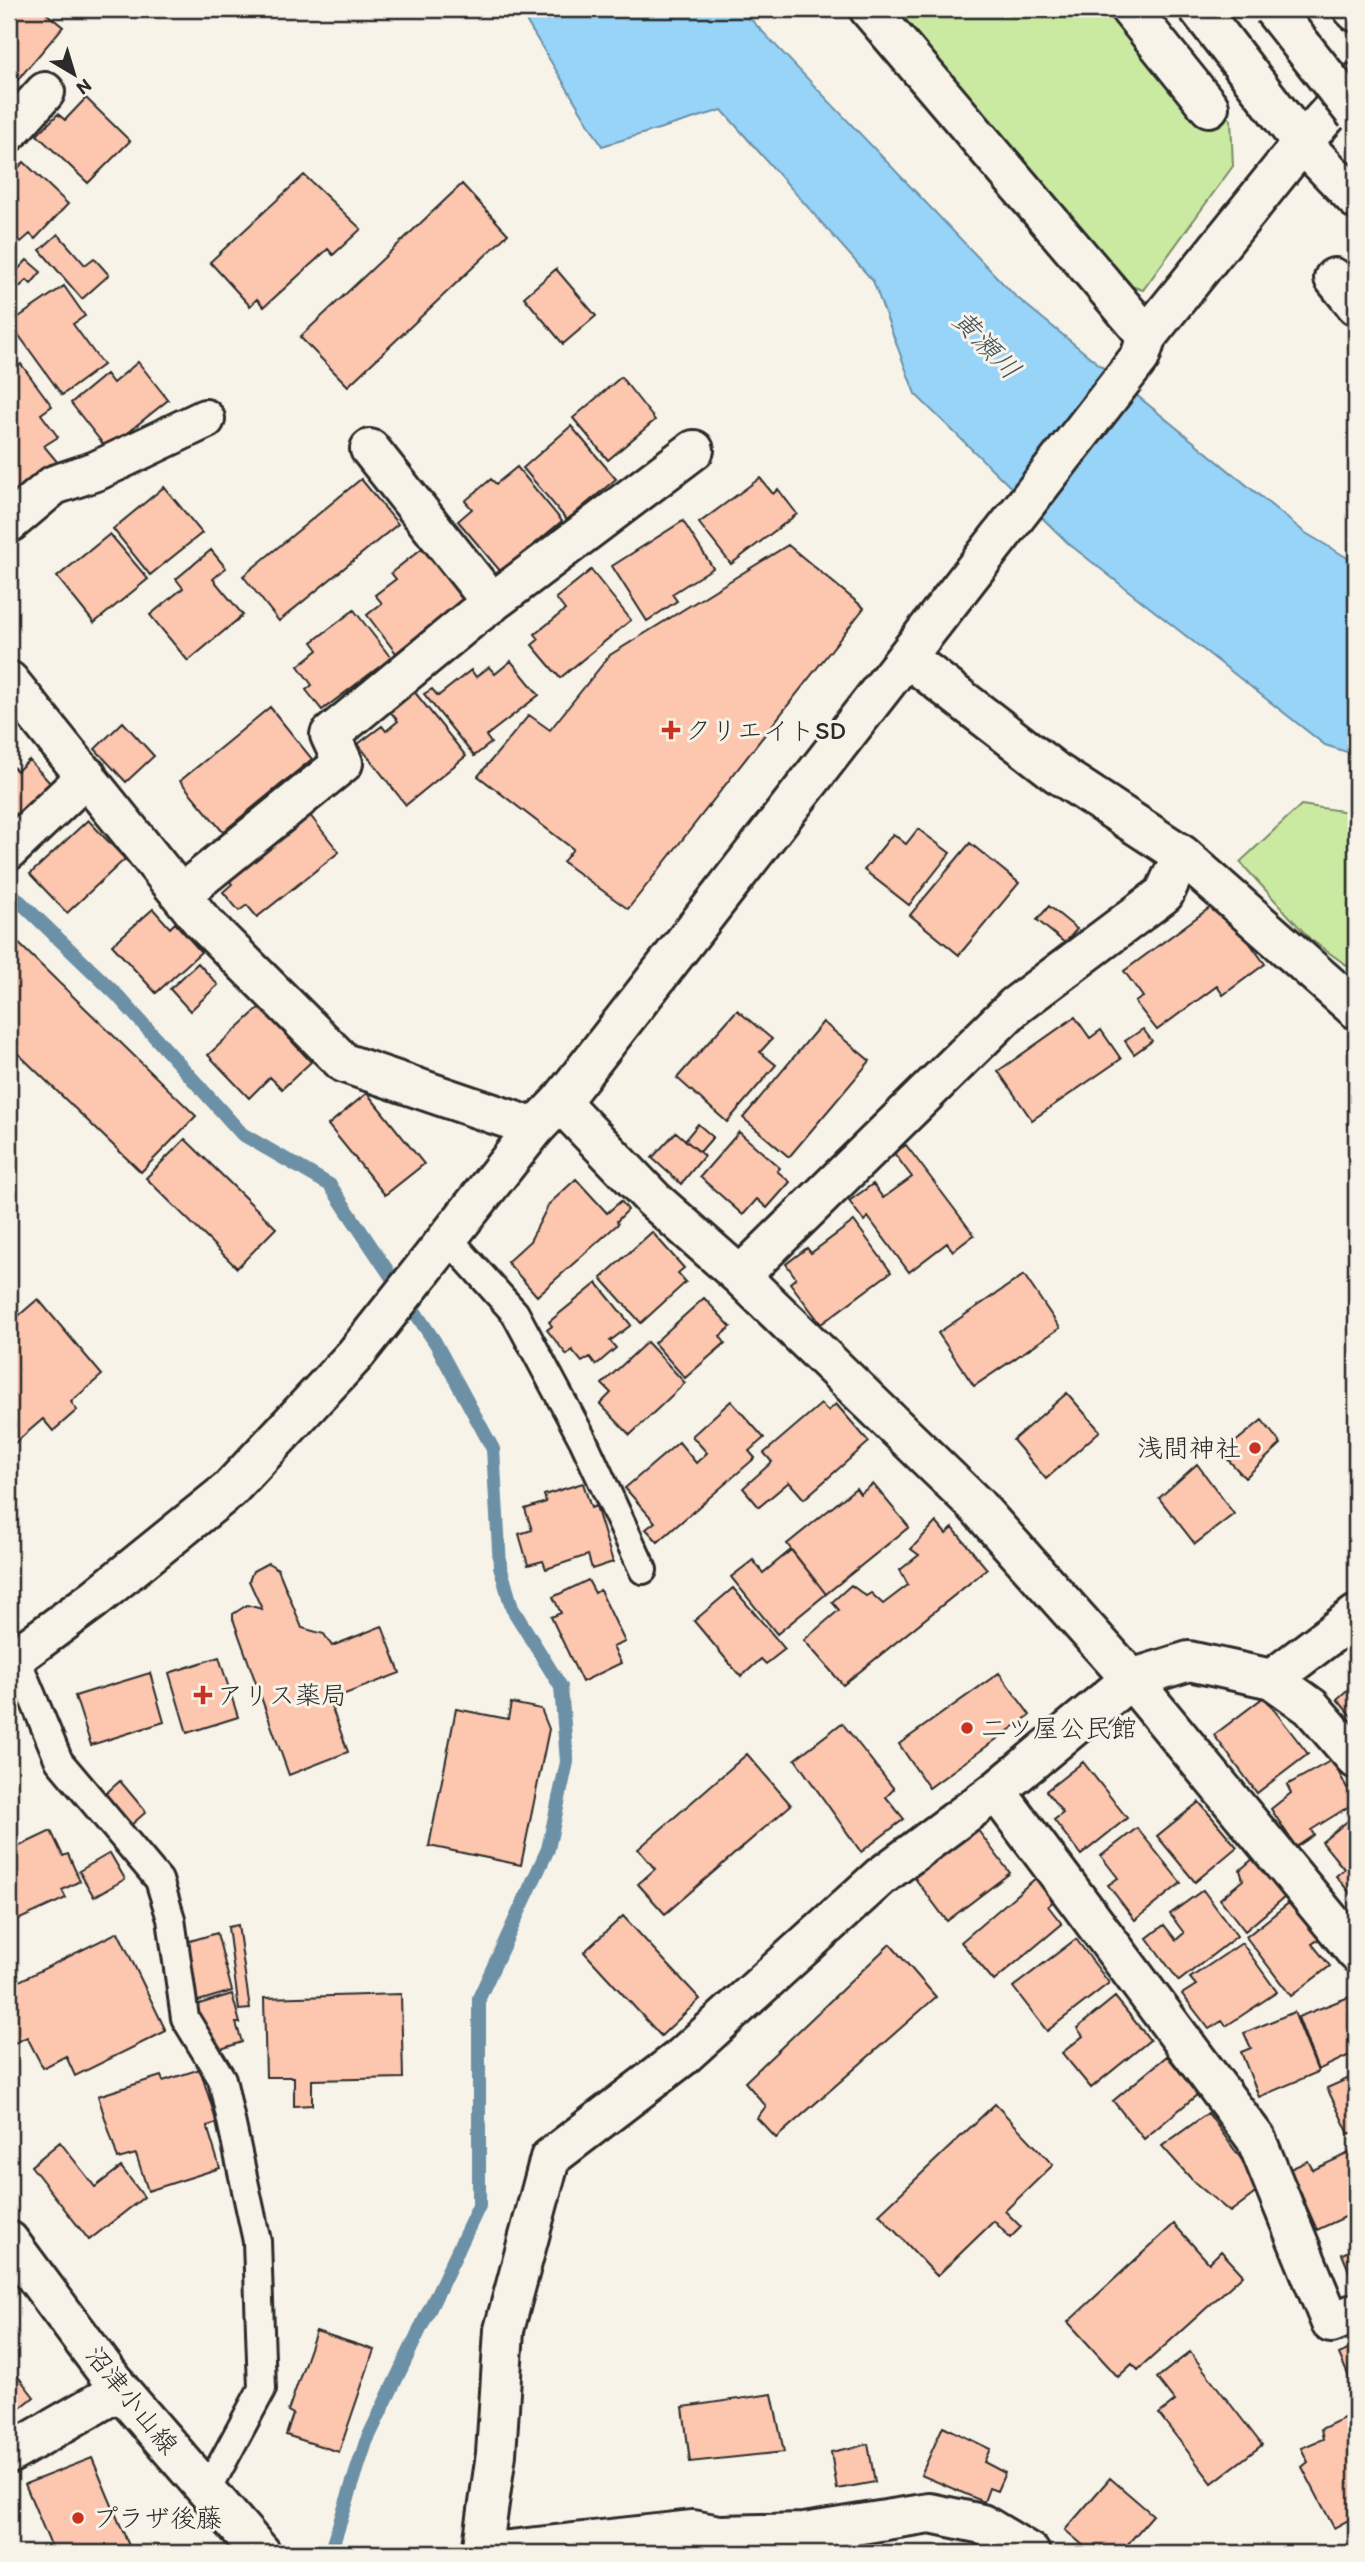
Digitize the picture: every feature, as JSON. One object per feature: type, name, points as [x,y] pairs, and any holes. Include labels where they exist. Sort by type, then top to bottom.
[{"type":"main road","points":[[869,9],[1144,346]]},
{"type":"main road","points":[[1130,9],[1209,107]]},
{"type":"main road","points":[[1199,9],[1302,143],[1356,199]]},
{"type":"main road","points":[[1273,9],[1356,114]]},
{"type":"main road","points":[[11,1652],[93,1600],[229,1490],[355,1355],[915,649],[1144,346],[1302,143],[1356,83]]},
{"type":"main road","points":[[10,129],[45,92]]},
{"type":"main road","points":[[9,523],[54,485],[96,471],[205,419]]},
{"type":"main road","points":[[370,449],[492,603]]},
{"type":"main road","points":[[181,894],[343,762],[330,735],[492,603],[694,450]]},
{"type":"main road","points":[[915,649],[1057,773],[1182,855],[1356,1009]]},
{"type":"main road","points":[[9,681],[201,920],[344,1063],[548,1115],[654,1200],[740,1276],[975,1504],[1131,1679],[1356,1952]]},
{"type":"main road","points":[[12,847],[87,776]]},
{"type":"main road","points":[[740,1276],[1015,1006],[1164,894],[1182,855]]},
{"type":"main road","points":[[1272,1679],[1356,1615]]},
{"type":"main road","points":[[1030,2553],[982,2524],[930,2513],[720,2544],[693,2530],[482,2553],[496,2454],[504,2330],[550,2158],[682,2057],[880,1877],[996,1791],[1131,1679],[1189,1661],[1272,1679],[1311,1707],[1356,1759]]},
{"type":"main road","points":[[996,1791],[1256,2138],[1331,2323],[1356,2313]]},
{"type":"main road","name":"沼津小山線","points":[[9,2241],[120,2390],[261,2553]]},
{"type":"main road","points":[[9,2454],[120,2390]]},
{"type":"lane","points":[[448,1238],[514,1312],[583,1440],[643,1570]]},
{"type":"lane","points":[[11,1652],[59,1760],[159,1880],[171,1919],[185,2018],[222,2079],[257,2241],[262,2389],[207,2491]]},
{"type":"green space","points":[[886,9],[1143,9],[1231,120],[1233,166],[1143,290],[1107,278]]},
{"type":"green space","points":[[1301,805],[1356,813],[1356,972],[1310,939],[1240,862]]},
{"type":"water","name":"黄瀬川","points":[[519,9],[741,9],[1014,295],[1304,532],[1356,563],[1356,755],[1325,745],[1069,544],[915,394],[873,281],[722,110],[602,146]]},
{"type":"building","points":[[21,9],[41,9],[63,27],[16,82],[9,77],[9,23]]},
{"type":"building","points":[[86,98],[130,141],[88,183],[37,135],[58,114],[65,120]]},
{"type":"building","points":[[24,162],[68,204],[35,239],[30,234],[21,242],[9,231],[9,177]]},
{"type":"building","points":[[304,175],[361,229],[333,255],[328,249],[264,307],[257,299],[250,306],[210,262]]},
{"type":"building","points":[[462,184],[508,234],[348,386],[300,337]]},
{"type":"building","points":[[58,234],[85,265],[94,258],[109,275],[82,299],[40,250]]},
{"type":"building","points":[[27,260],[41,272],[31,284],[27,280],[9,297],[9,279]]},
{"type":"building","points":[[556,269],[596,316],[563,344],[524,297]]},
{"type":"building","points":[[64,286],[85,316],[73,324],[103,365],[62,395],[10,323]]},
{"type":"building","points":[[138,362],[168,400],[107,449],[71,403],[106,374],[113,383]]},
{"type":"building","points":[[21,364],[52,406],[41,414],[58,437],[44,446],[59,464],[9,500],[9,373]]},
{"type":"building","points":[[621,377],[655,420],[608,460],[573,418]]},
{"type":"building","points":[[571,426],[616,479],[567,520],[523,468]]},
{"type":"building","points":[[517,467],[562,521],[501,572],[458,521],[472,509],[465,501],[491,479],[496,484]]},
{"type":"building","points":[[760,478],[773,494],[778,489],[797,514],[731,564],[699,523]]},
{"type":"building","points":[[361,479],[398,524],[279,621],[243,576]]},
{"type":"building","points":[[164,487],[202,533],[150,575],[113,529]]},
{"type":"building","points":[[683,521],[713,568],[672,594],[677,601],[647,621],[612,566]]},
{"type":"building","points":[[110,534],[148,579],[94,623],[57,577]]},
{"type":"building","points":[[788,545],[864,608],[628,909],[563,862],[573,849],[478,776],[529,715],[550,730],[610,655]]},
{"type":"building","points":[[425,546],[466,597],[396,653],[367,615],[382,603],[375,595],[396,579],[391,573]]},
{"type":"building","points":[[211,550],[226,568],[213,579],[243,615],[188,661],[150,615],[183,588],[176,579]]},
{"type":"building","points":[[591,570],[631,620],[560,678],[532,645],[539,639],[535,634],[565,610],[556,598]]},
{"type":"building","points":[[354,610],[391,658],[322,710],[306,690],[312,685],[298,666],[318,650],[312,642]]},
{"type":"building","points":[[511,661],[539,695],[486,736],[491,743],[474,756],[424,694],[432,689],[438,696],[471,670],[476,677],[489,667],[495,674]]},
{"type":"building","points":[[409,685],[466,756],[406,805],[358,744],[382,726],[386,731],[398,721],[384,704]]},
{"type":"building","points":[[270,707],[312,759],[223,832],[180,781]]},
{"type":"building","points":[[123,722],[154,756],[126,782],[95,749]]},
{"type":"building","points":[[29,760],[51,784],[9,824],[9,771],[13,767],[17,771]]},
{"type":"building","points":[[309,814],[339,852],[257,917],[247,905],[239,911],[223,892],[232,884],[228,879]]},
{"type":"building","points":[[88,820],[125,859],[67,913],[30,874]]},
{"type":"building","points":[[918,829],[950,853],[909,905],[864,870],[893,834],[906,844]]},
{"type":"building","points":[[970,843],[1019,883],[959,955],[910,915]]},
{"type":"building","points":[[1219,901],[1265,964],[1223,995],[1217,986],[1157,1030],[1135,1002],[1143,997],[1124,971]]},
{"type":"building","points":[[1049,906],[1077,929],[1065,943],[1037,920]]},
{"type":"building","points":[[153,909],[170,928],[175,923],[201,952],[156,993],[112,945]]},
{"type":"building","points":[[9,934],[196,1116],[141,1172],[9,1045]]},
{"type":"building","points":[[198,963],[218,985],[190,1011],[170,989]]},
{"type":"building","points":[[260,1007],[311,1062],[282,1089],[270,1077],[249,1098],[208,1055]]},
{"type":"building","points":[[737,1010],[772,1039],[760,1052],[776,1065],[727,1122],[677,1078]]},
{"type":"building","points":[[1075,1017],[1090,1038],[1101,1030],[1121,1059],[1032,1120],[998,1071]]},
{"type":"building","points":[[823,1022],[870,1061],[789,1157],[743,1118]]},
{"type":"building","points":[[1143,1029],[1152,1041],[1134,1054],[1125,1041]]},
{"type":"building","points":[[367,1093],[424,1164],[385,1195],[328,1125]]},
{"type":"building","points":[[698,1124],[713,1137],[700,1152],[685,1140]]},
{"type":"building","points":[[676,1132],[704,1156],[681,1184],[652,1158]]},
{"type":"building","points":[[739,1132],[780,1168],[777,1171],[790,1182],[767,1208],[757,1199],[743,1215],[700,1177]]},
{"type":"building","points":[[185,1139],[276,1228],[237,1268],[146,1178]]},
{"type":"building","points":[[906,1145],[974,1235],[953,1251],[947,1243],[909,1272],[868,1217],[864,1221],[849,1201],[873,1184],[883,1198],[912,1177],[894,1153]]},
{"type":"building","points":[[576,1179],[607,1213],[621,1201],[628,1210],[617,1221],[618,1224],[537,1296],[507,1262],[530,1241],[549,1204]]},
{"type":"building","points":[[854,1221],[891,1272],[821,1324],[790,1283],[796,1278],[786,1264],[807,1248],[811,1253]]},
{"type":"building","points":[[652,1232],[684,1268],[678,1273],[686,1282],[641,1323],[601,1278]]},
{"type":"building","points":[[1024,1275],[1060,1328],[974,1386],[938,1333]]},
{"type":"building","points":[[597,1283],[631,1325],[610,1341],[616,1348],[596,1365],[590,1357],[582,1362],[572,1350],[567,1355],[547,1330],[552,1326],[549,1322]]},
{"type":"building","points":[[704,1298],[731,1327],[720,1336],[725,1343],[685,1378],[654,1343]]},
{"type":"building","points":[[38,1299],[102,1375],[71,1402],[77,1410],[53,1431],[43,1419],[9,1448],[9,1324]]},
{"type":"building","points":[[647,1342],[685,1383],[630,1435],[600,1404],[611,1393],[602,1384]]},
{"type":"building","points":[[1067,1393],[1100,1431],[1046,1479],[1013,1440]]},
{"type":"building","points":[[731,1401],[764,1438],[749,1451],[755,1458],[658,1542],[646,1529],[655,1522],[625,1488],[679,1442],[696,1463],[707,1453],[692,1436]]},
{"type":"building","points":[[821,1404],[828,1411],[836,1404],[869,1442],[804,1499],[789,1482],[759,1507],[743,1488],[772,1462],[764,1453]]},
{"type":"building","points":[[1262,1420],[1281,1444],[1245,1478],[1222,1453]]},
{"type":"building","points":[[1197,1464],[1234,1514],[1195,1544],[1159,1498]]},
{"type":"building","points":[[583,1483],[591,1508],[596,1506],[613,1562],[592,1569],[588,1555],[546,1569],[543,1561],[528,1565],[519,1534],[532,1530],[525,1509],[546,1502],[544,1495]]},
{"type":"building","points":[[873,1484],[909,1527],[826,1594],[787,1544],[856,1488],[860,1494]]},
{"type":"building","points":[[936,1522],[946,1534],[953,1528],[987,1569],[843,1685],[804,1640],[839,1610],[832,1602],[851,1585],[866,1596],[871,1593],[883,1604],[908,1585],[900,1570],[919,1555],[911,1549]]},
{"type":"building","points":[[791,1550],[826,1594],[777,1634],[731,1577],[753,1560],[763,1573]]},
{"type":"building","points":[[268,1563],[278,1569],[302,1628],[324,1634],[332,1646],[382,1626],[400,1673],[329,1700],[348,1752],[289,1775],[233,1619],[233,1614],[247,1605],[262,1609],[249,1581],[253,1571]]},
{"type":"building","points":[[588,1580],[595,1593],[600,1590],[625,1642],[613,1647],[621,1663],[582,1682],[551,1617],[561,1613],[553,1597]]},
{"type":"building","points":[[733,1588],[785,1649],[766,1664],[761,1659],[741,1677],[694,1621]]},
{"type":"building","name":"アリス薬局","points":[[219,1657],[238,1717],[187,1733],[169,1673]]},
{"type":"building","points":[[150,1673],[164,1722],[91,1745],[75,1696]]},
{"type":"building","points":[[999,1673],[1030,1715],[929,1788],[899,1744]]},
{"type":"building","points":[[1356,1682],[1356,1722],[1337,1699]]},
{"type":"building","points":[[1264,1697],[1308,1754],[1257,1793],[1214,1735]]},
{"type":"building","points":[[511,1703],[541,1709],[549,1729],[521,1865],[429,1846],[456,1709],[508,1719]]},
{"type":"building","points":[[842,1723],[894,1789],[886,1797],[904,1819],[861,1852],[795,1759]]},
{"type":"building","points":[[747,1754],[791,1805],[665,1914],[638,1884],[655,1869],[638,1849]]},
{"type":"building","points":[[1332,1760],[1347,1788],[1354,1782],[1356,1785],[1356,1802],[1311,1830],[1314,1835],[1296,1847],[1271,1809],[1291,1793],[1287,1785]]},
{"type":"building","points":[[1083,1762],[1127,1818],[1081,1855],[1054,1820],[1063,1813],[1046,1791]]},
{"type":"building","points":[[120,1781],[146,1812],[130,1826],[104,1795]]},
{"type":"building","points":[[1199,1802],[1237,1847],[1195,1882],[1157,1836]]},
{"type":"building","points":[[1356,1814],[1354,1898],[1336,1876],[1344,1869],[1322,1842]]},
{"type":"building","points":[[1137,1828],[1181,1883],[1135,1920],[1108,1885],[1118,1878],[1101,1856]]},
{"type":"building","points":[[977,1829],[1010,1873],[947,1921],[914,1877]]},
{"type":"building","points":[[51,1831],[63,1856],[68,1854],[80,1881],[62,1890],[66,1898],[9,1924],[9,1851]]},
{"type":"building","points":[[110,1853],[125,1879],[94,1897],[79,1871]]},
{"type":"building","points":[[1255,1857],[1286,1896],[1245,1931],[1220,1899],[1243,1880],[1240,1870]]},
{"type":"building","points":[[1036,1878],[1055,1900],[1048,1906],[1062,1924],[994,1981],[961,1942]]},
{"type":"building","points":[[1203,1890],[1237,1936],[1179,1981],[1147,1938],[1164,1925],[1176,1940],[1184,1933],[1170,1914]]},
{"type":"building","points":[[1290,1902],[1319,1939],[1312,1944],[1330,1966],[1291,1996],[1246,1937]]},
{"type":"building","points":[[623,1916],[700,1999],[661,2036],[584,1952]]},
{"type":"building","points":[[238,1925],[250,2009],[239,2010],[228,1927]]},
{"type":"building","points":[[118,1932],[166,2031],[75,2076],[66,2056],[43,2068],[27,2037],[15,2043],[9,2030],[9,1986]]},
{"type":"building","points":[[217,1933],[232,1991],[195,2002],[180,1944]]},
{"type":"building","points":[[1076,1939],[1109,1983],[1047,2031],[1013,1987]]},
{"type":"building","points":[[1242,1943],[1277,1992],[1226,2026],[1222,2021],[1209,2029],[1182,1994],[1196,1985],[1190,1978]]},
{"type":"building","points":[[890,1944],[936,1997],[776,2138],[757,2118],[766,2106],[745,2082]]},
{"type":"building","points":[[232,1994],[242,2042],[212,2052],[196,2005]]},
{"type":"building","points":[[401,1994],[403,2078],[312,2080],[312,2105],[294,2106],[294,2077],[266,2077],[264,1998]]},
{"type":"building","points":[[1115,1997],[1150,2040],[1091,2088],[1062,2053],[1083,2036],[1077,2028]]},
{"type":"building","points":[[1349,1997],[1356,2005],[1356,2052],[1318,2070],[1298,2017]]},
{"type":"building","points":[[1294,2012],[1318,2072],[1259,2097],[1241,2052],[1251,2048],[1244,2033]]},
{"type":"building","points":[[1167,2056],[1198,2094],[1144,2139],[1113,2101]]},
{"type":"building","points":[[200,2069],[217,2123],[207,2126],[220,2168],[148,2191],[136,2154],[118,2159],[98,2096],[161,2076],[163,2081]]},
{"type":"building","points":[[1356,2075],[1356,2131],[1349,2134],[1327,2088]]},
{"type":"building","points":[[995,2104],[1053,2165],[1005,2211],[1021,2227],[1010,2238],[994,2221],[937,2276],[879,2214]]},
{"type":"building","points":[[1208,2113],[1262,2188],[1230,2212],[1194,2182],[1162,2146]]},
{"type":"building","points":[[60,2142],[95,2187],[121,2167],[144,2197],[89,2240],[31,2166]]},
{"type":"building","points":[[1349,2153],[1356,2168],[1356,2212],[1317,2230],[1290,2169],[1308,2161],[1313,2170]]},
{"type":"building","points":[[1174,2224],[1209,2263],[1221,2251],[1243,2275],[1138,2370],[1132,2364],[1118,2377],[1068,2322]]},
{"type":"building","points":[[1356,2248],[1356,2288],[1342,2254]]},
{"type":"building","points":[[316,2331],[374,2350],[339,2452],[286,2435],[293,2414],[288,2411]]},
{"type":"building","points":[[1356,2346],[1356,2388],[1354,2389],[1339,2354]]},
{"type":"building","points":[[1190,2352],[1262,2445],[1212,2483],[1159,2414],[1175,2401],[1157,2378]]},
{"type":"building","points":[[9,2365],[34,2397],[9,2417]]},
{"type":"building","points":[[772,2394],[784,2452],[690,2462],[683,2407]]},
{"type":"building","points":[[1356,2412],[1356,2516],[1334,2528],[1302,2467],[1308,2462],[1301,2448],[1323,2439],[1321,2429]]},
{"type":"building","points":[[943,2426],[990,2449],[984,2462],[1005,2473],[997,2491],[989,2488],[984,2502],[921,2475]]},
{"type":"building","points":[[868,2444],[875,2482],[837,2489],[831,2452]]},
{"type":"building","name":"プラザ後藤","points":[[92,2458],[132,2553],[54,2553],[25,2484]]},
{"type":"building","points":[[1110,2478],[1153,2515],[1120,2553],[1092,2553],[1065,2530]]},
{"type":"waterway","points":[[9,891],[118,996],[242,1134],[330,1185],[435,1342],[493,1449],[500,1566],[512,1608],[561,1687],[567,1762],[548,1849],[479,1998],[479,2206],[366,2442],[330,2553]]},
{"type":"place","name":"クリエイトSD","points":[[671,730]]},
{"type":"place","name":"浅間神社","points":[[1255,1448]]},
{"type":"place","name":"アリス薬局","points":[[203,1695]]},
{"type":"place","name":"二ツ屋公民館","points":[[967,1728]]},
{"type":"place","name":"プラザ後藤","points":[[78,2518]]}]
